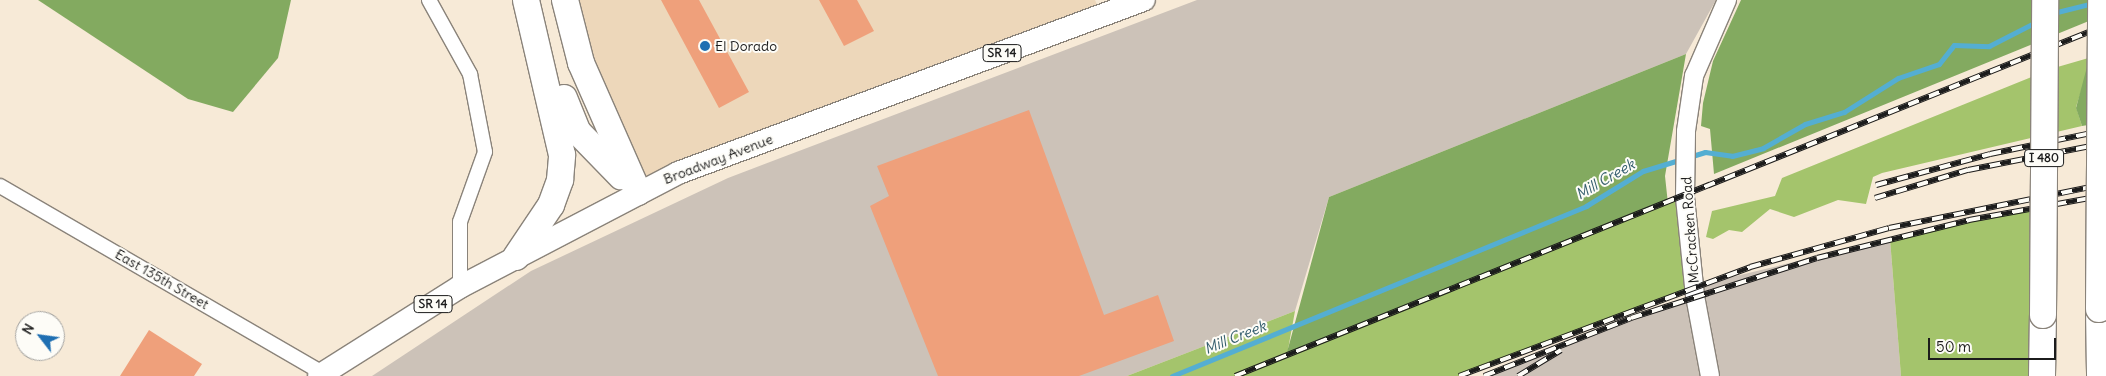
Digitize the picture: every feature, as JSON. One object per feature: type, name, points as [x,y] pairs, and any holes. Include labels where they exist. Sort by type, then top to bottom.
[{"type":"highway","points":[[516,257],[547,212],[560,180],[559,131],[526,0]]},
{"type":"highway","points":[[565,0],[581,63],[638,192]]},
{"type":"highway","name":"I 480","points":[[2042,376],[2045,0]]},
{"type":"highway","points":[[2100,376],[2101,0]]},
{"type":"highway","points":[[541,54],[578,132],[638,192]]},
{"type":"main road","name":"Broadway Avenue","points":[[321,375],[460,287],[638,192],[678,173],[1144,0]]},
{"type":"street","points":[[429,0],[470,74],[485,152],[460,222],[460,287]]},
{"type":"street","name":"McCracken Road","points":[[1710,376],[1695,296],[1686,186],[1686,130],[1694,76],[1727,0]]},
{"type":"street","name":"East 135th Street","points":[[0,186],[321,375]]},
{"type":"shaded area","points":[[565,0],[1095,0],[1102,16],[638,192]]},
{"type":"shaded area","points":[[1197,0],[1716,0],[1686,54],[1329,197],[1295,311],[1127,376],[372,376],[531,271],[728,178]]},
{"type":"shaded area","points":[[1890,239],[1901,376],[1484,376],[1695,296],[1694,286]]},
{"type":"green space","points":[[38,0],[291,0],[278,58],[233,112],[188,99]]},
{"type":"green space","points":[[1741,0],[2106,0],[2106,14],[1714,174],[1710,129],[1701,126],[1703,103],[1713,61]]},
{"type":"green space","points":[[1686,54],[1665,176],[1668,204],[1286,356],[1329,197]]},
{"type":"green space","points":[[2092,57],[2076,107],[2082,126],[1882,173],[1873,177],[1866,204],[1838,200],[1794,217],[1770,209],[1742,232],[1729,230],[1713,239],[1706,237],[1712,211],[1775,196],[1782,178],[2054,68]]},
{"type":"green space","points":[[2088,63],[2088,125],[2082,126],[2076,108]]},
{"type":"green space","points":[[1685,197],[1694,286],[1459,376],[1127,376],[1295,311],[1287,355]]},
{"type":"green space","points":[[2046,206],[2042,376],[1901,376],[1890,239]]},
{"type":"building","name":"El Dorado","points":[[661,0],[699,0],[749,92],[719,108]]},
{"type":"building","points":[[819,0],[857,0],[874,31],[844,46]]},
{"type":"building","points":[[1029,110],[1104,315],[1158,295],[1174,341],[1079,376],[938,376],[870,206],[889,196],[877,166]]},
{"type":"building","points":[[149,330],[202,364],[194,376],[120,376]]},
{"type":"waterway","name":"Mill Creek","points":[[2053,13],[2093,3]]},
{"type":"waterway","name":"Mill Creek","points":[[1172,376],[1586,206],[1643,171],[1705,152],[1732,156],[1763,148],[1805,124],[1844,112],[1898,78],[1939,64],[1954,45],[1989,46],[2036,22]]},
{"type":"railway","points":[[1235,376],[2106,25]]},
{"type":"railway","points":[[1876,185],[1990,154],[2106,130]]},
{"type":"railway","points":[[1875,198],[1968,170],[2106,143]]},
{"type":"railway","points":[[1459,376],[1750,267],[1889,228],[2106,184]]},
{"type":"railway","points":[[1484,376],[1631,318],[1817,258],[1969,220],[2106,195]]},
{"type":"railway","points":[[1518,376],[1561,350]]},
{"type":"place","name":"El Dorado","points":[[705,46]]}]
